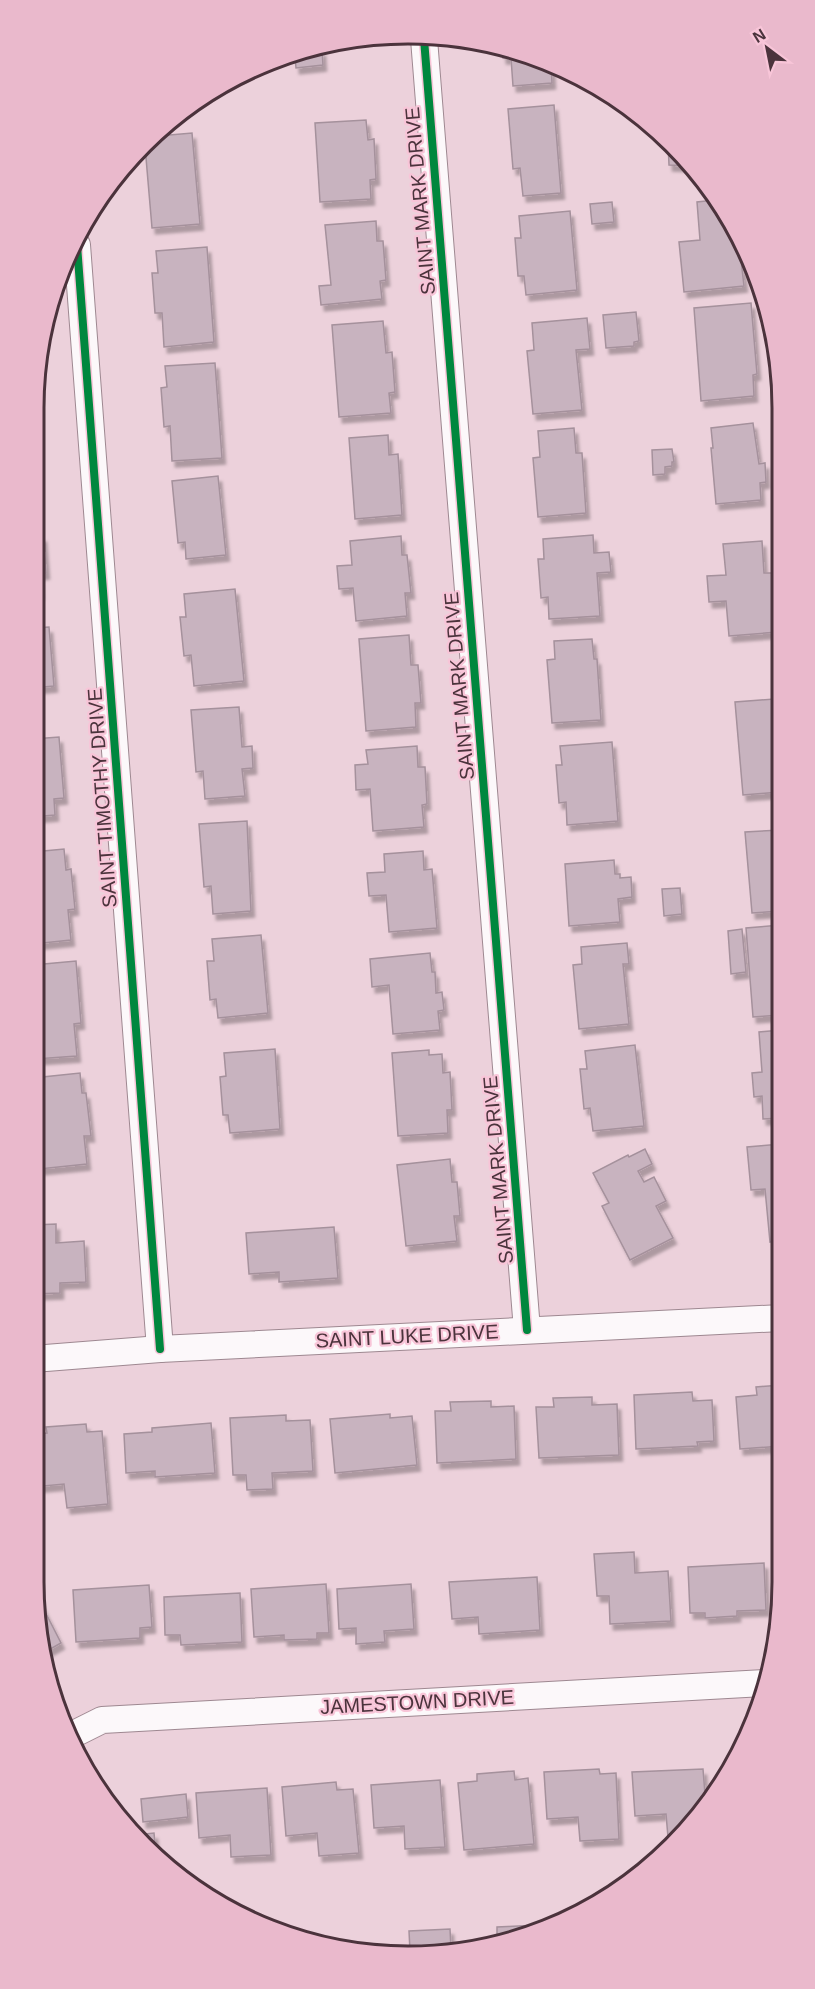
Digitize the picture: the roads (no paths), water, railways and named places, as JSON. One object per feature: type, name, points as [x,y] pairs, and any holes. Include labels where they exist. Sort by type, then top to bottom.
[{"type":"street","name":"SAINT MARK DRIVE","points":[[424,44],[528,1330]]},
{"type":"street","name":"SAINT TIMOTHY DRIVE","points":[[78,254],[160,1349]]},
{"type":"street","name":"SAINT LUKE DRIVE","points":[[44,1358],[160,1349],[772,1318]]},
{"type":"street","name":"JAMESTOWN DRIVE","points":[[77,1733],[102,1720],[757,1683]]}]
